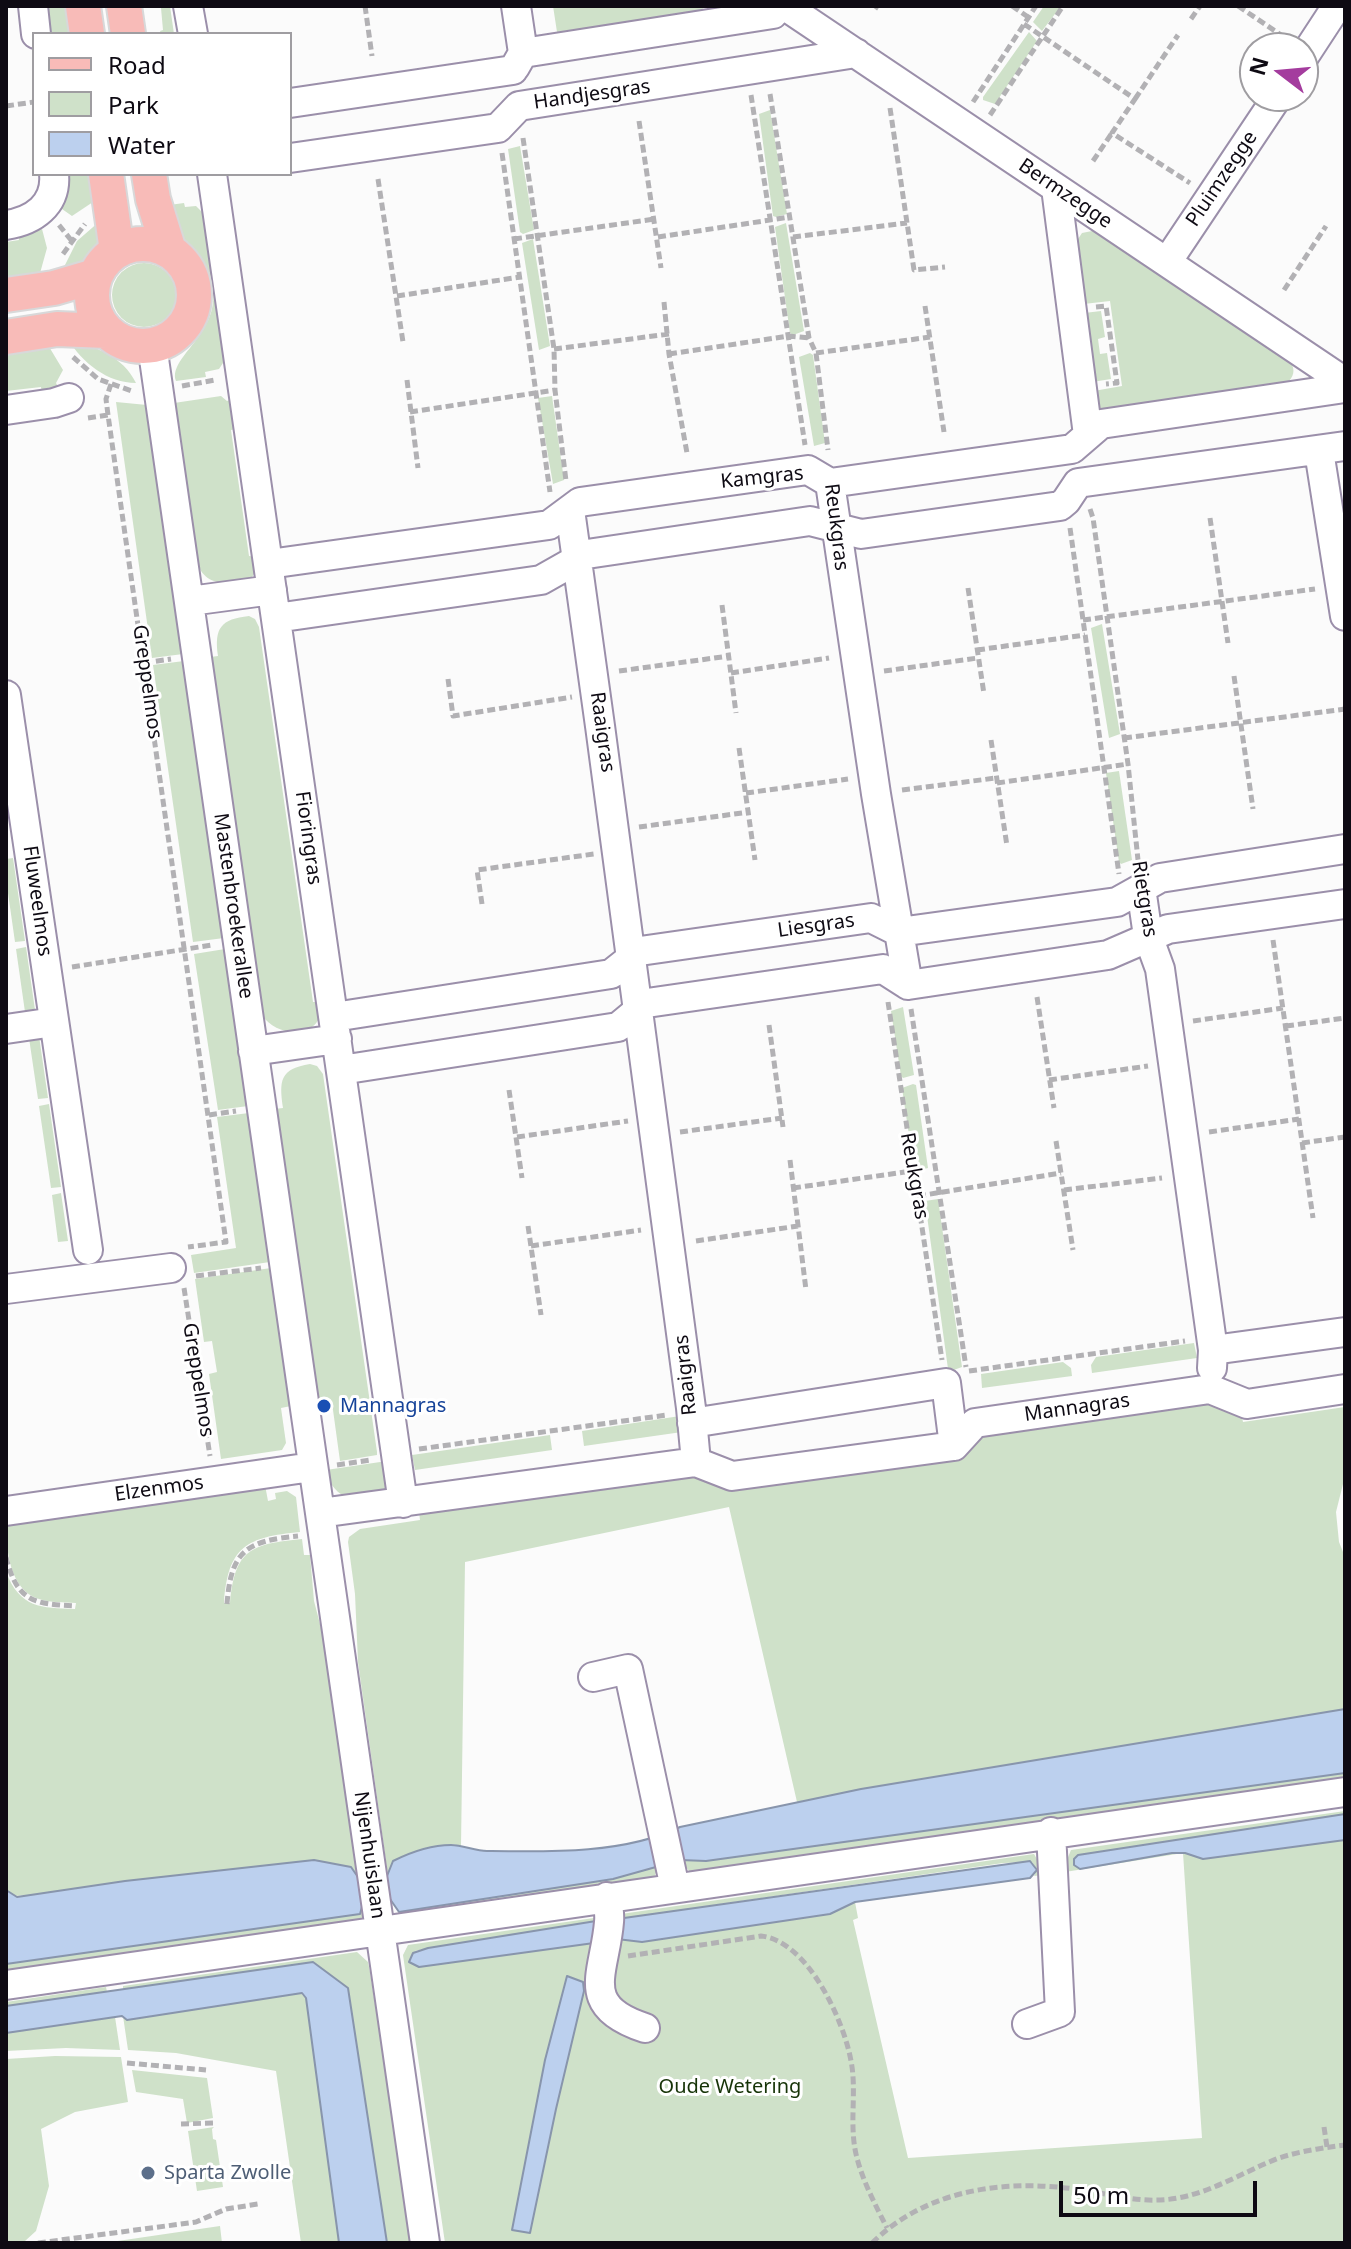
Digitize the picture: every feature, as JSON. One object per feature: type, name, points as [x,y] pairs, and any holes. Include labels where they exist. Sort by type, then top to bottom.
[{"type":"main road","points":[[83,6],[87,32]]},
{"type":"main road","points":[[124,6],[128,32]]},
{"type":"main road","points":[[149,176],[169,251]]},
{"type":"main road","points":[[6,295],[54,288],[106,263],[134,244],[152,244],[169,251],[183,262],[191,278],[191,313],[182,328],[168,339],[152,345],[136,346],[120,341],[107,331],[96,315],[92,295],[106,263],[108,190]]},
{"type":"main road","points":[[6,337],[57,329],[107,331]]},
{"type":"street","points":[[33,6],[36,32]]},
{"type":"street","points":[[188,6],[193,32]]},
{"type":"street","points":[[516,6],[519,106]]},
{"type":"street","name":"Handjesgras","points":[[292,103],[773,14],[779,6]]},
{"type":"street","name":"Bermzegge","points":[[785,6],[1345,382]]},
{"type":"street","points":[[1319,34],[1337,6]]},
{"type":"street","name":"Handjesgras","points":[[498,128],[519,106],[856,53]]},
{"type":"street","name":"Pluimzegge","points":[[1167,262],[1267,112]]},
{"type":"street","points":[[292,158],[498,128]]},
{"type":"street","points":[[13,224],[36,215],[46,207],[54,176]]},
{"type":"street","name":"Fioringras","points":[[212,176],[403,1503]]},
{"type":"street","points":[[276,618],[541,580],[587,554],[810,521],[861,534],[1060,506],[1072,492],[1080,442],[1056,188]]},
{"type":"street","name":"Mastenbroekerallee","points":[[152,345],[312,1467]]},
{"type":"street","name":"Kamgras","points":[[190,601],[270,577],[549,525],[580,502],[819,477],[1080,442],[1101,424],[1345,388]]},
{"type":"street","points":[[6,410],[61,400]]},
{"type":"street","points":[[1072,492],[1332,448],[1340,586],[1345,616]]},
{"type":"street","name":"Reukgras","points":[[819,477],[835,528],[908,985]]},
{"type":"street","name":"Raaigras","points":[[562,515],[577,559],[595,684],[669,1235],[696,1462]]},
{"type":"street","name":"Fluweelmos","points":[[6,695],[12,782],[47,971],[88,1250]]},
{"type":"street","name":"Liesgras","points":[[253,1051],[336,1028],[611,974],[640,951],[871,918],[899,932],[1117,902],[1160,878],[1345,849]]},
{"type":"street","name":"Rietgras","points":[[1132,894],[1160,969],[1212,1344]]},
{"type":"street","points":[[341,1070],[618,1027],[647,1003],[883,969],[908,985],[1108,955],[1168,929],[1345,904]]},
{"type":"street","points":[[6,1029],[54,1022]]},
{"type":"street","points":[[6,1289],[174,1258]]},
{"type":"street","points":[[1345,1332],[1212,1344],[1210,1389],[1247,1404],[1345,1389]]},
{"type":"street","points":[[691,1417],[956,1377],[954,1446]]},
{"type":"street","name":"Mannagras","points":[[975,1423],[1210,1389]]},
{"type":"street","points":[[322,1523],[403,1503],[696,1462],[732,1476],[954,1446],[975,1423]]},
{"type":"street","name":"Elzenmos","points":[[6,1511],[312,1467]]},
{"type":"street","name":"Nijenhuislaan","points":[[312,1467],[425,2243]]},
{"type":"street","points":[[593,1677],[628,1669],[671,1862]]},
{"type":"street","points":[[645,2028],[620,2018],[603,1999],[598,1986],[606,1928],[671,1862],[1051,1832],[1345,1792]]},
{"type":"street","points":[[1027,2024],[1060,2012],[1051,1832]]},
{"type":"street","points":[[6,1985],[378,1918],[606,1928]]},
{"type":"path","points":[[365,6],[372,56]]},
{"type":"path","points":[[1012,6],[1028,17]]},
{"type":"path","points":[[968,129],[1036,6]]},
{"type":"path","points":[[968,129],[1043,36],[1063,6]]},
{"type":"path","points":[[1191,19],[1200,6]]},
{"type":"path","points":[[1238,6],[1276,32]]},
{"type":"path","points":[[1024,24],[1135,99]]},
{"type":"path","points":[[1093,161],[1178,35]]},
{"type":"path","points":[[757,70],[771,220],[789,336],[819,477]]},
{"type":"path","name":"Reukgras","points":[[757,70],[790,217],[809,338],[816,353],[828,448],[819,477]]},
{"type":"path","points":[[885,73],[914,270],[945,267]]},
{"type":"path","points":[[6,106],[32,102]]},
{"type":"path","points":[[519,106],[554,349],[562,515]]},
{"type":"path","points":[[639,121],[661,268]]},
{"type":"path","points":[[498,128],[535,394],[562,515]]},
{"type":"path","points":[[1112,133],[1211,196]]},
{"type":"path","points":[[378,179],[403,342]]},
{"type":"path","points":[[54,288],[55,269],[68,244],[108,190]]},
{"type":"path","points":[[658,237],[790,217]]},
{"type":"path","points":[[514,239],[655,219]]},
{"type":"path","points":[[793,237],[907,223]]},
{"type":"path","points":[[1284,290],[1326,226]]},
{"type":"path","points":[[397,296],[520,277]]},
{"type":"path","points":[[664,302],[669,354],[687,453]]},
{"type":"path","points":[[925,306],[944,432]]},
{"type":"path","points":[[57,329],[75,361],[98,379],[128,391],[159,390],[242,376]]},
{"type":"path","points":[[554,349],[669,334]]},
{"type":"path","points":[[669,354],[789,336],[809,338]]},
{"type":"path","points":[[816,353],[930,337]]},
{"type":"path","points":[[407,380],[418,468]]},
{"type":"path","name":"Greppelmos","points":[[111,384],[106,399],[108,415],[226,1242],[174,1258]]},
{"type":"path","points":[[410,412],[555,390]]},
{"type":"path","points":[[61,400],[73,419],[108,415]]},
{"type":"path","points":[[1072,492],[1083,620],[1103,769],[1132,894]]},
{"type":"path","name":"Rietgras","points":[[1072,492],[1093,518],[1128,764],[1132,894]]},
{"type":"path","points":[[1210,518],[1228,643]]},
{"type":"path","points":[[1083,620],[1340,586]]},
{"type":"path","points":[[968,588],[984,694]]},
{"type":"path","points":[[722,605],[736,713]]},
{"type":"path","points":[[977,650],[1085,635]]},
{"type":"path","points":[[448,679],[453,716],[729,656]]},
{"type":"path","points":[[731,673],[978,658]]},
{"type":"path","points":[[1234,676],[1253,809]]},
{"type":"path","points":[[1124,738],[1345,709]]},
{"type":"path","points":[[991,740],[1007,846]]},
{"type":"path","points":[[739,748],[755,860]]},
{"type":"path","points":[[746,793],[997,780],[1128,764]]},
{"type":"path","points":[[482,904],[477,870],[749,812]]},
{"type":"path","points":[[1273,940],[1313,1218]]},
{"type":"path","points":[[47,971],[237,941]]},
{"type":"path","name":"Reukgras","points":[[883,969],[912,1171],[956,1377]]},
{"type":"path","points":[[908,985],[938,1192],[956,1377],[975,1423]]},
{"type":"path","points":[[1037,997],[1054,1108]]},
{"type":"path","points":[[1168,1025],[1283,1008]]},
{"type":"path","points":[[1286,1026],[1345,1018]]},
{"type":"path","points":[[769,1025],[783,1127]]},
{"type":"path","points":[[1049,1080],[1173,1062]]},
{"type":"path","points":[[509,1090],[522,1178]]},
{"type":"path","points":[[517,1137],[782,1118]]},
{"type":"path","points":[[1183,1135],[1299,1119]]},
{"type":"path","points":[[1302,1143],[1345,1137]]},
{"type":"path","points":[[1056,1141],[1073,1250]]},
{"type":"path","points":[[790,1160],[806,1290]]},
{"type":"path","points":[[793,1188],[912,1171]]},
{"type":"path","points":[[918,1196],[1061,1173]]},
{"type":"path","points":[[1064,1190],[1188,1175]]},
{"type":"path","points":[[528,1226],[541,1315]]},
{"type":"path","points":[[531,1246],[798,1226]]},
{"type":"path","name":"Greppelmos","points":[[214,1481],[183,1278],[283,1265]]},
{"type":"path","points":[[956,1377],[1212,1344]]},
{"type":"path","points":[[312,1467],[386,1458],[396,1453],[691,1417]]},
{"type":"path","points":[[227,1604],[232,1571],[249,1548],[265,1539],[322,1523]]},
{"type":"path","points":[[6,1557],[15,1584],[28,1598],[44,1604],[76,1606]]},
{"type":"path","points":[[606,1928],[626,1956],[761,1936],[778,1941],[799,1958],[825,1991],[841,2026],[851,2062],[855,2151],[866,2186],[887,2228]]},
{"type":"path","points":[[127,2063],[206,2070]]},
{"type":"path","points":[[181,2124],[213,2123]]},
{"type":"path","points":[[1324,2127],[1327,2147]]},
{"type":"path","points":[[872,2243],[887,2228],[923,2206],[960,2193],[994,2187],[1060,2188],[1139,2201],[1178,2198],[1219,2186],[1279,2158],[1345,2145]]},
{"type":"path","points":[[38,2243],[196,2222],[226,2209],[258,2204]]},
{"type":"green space","points":[[45,6],[70,6],[70,32],[49,32]]},
{"type":"green space","points":[[153,6],[170,6],[174,32],[160,32],[163,30],[161,8]]},
{"type":"green space","points":[[553,6],[707,6],[697,12],[557,32]]},
{"type":"green space","points":[[1044,6],[1061,6],[1042,31],[1033,22]]},
{"type":"green space","points":[[1029,32],[1037,41],[995,104],[983,100],[983,97]]},
{"type":"green space","points":[[770,110],[787,214],[776,217],[773,216],[759,114]]},
{"type":"green space","points":[[520,146],[534,230],[523,234],[520,232],[508,149]]},
{"type":"green space","points":[[69,176],[98,176],[102,196],[72,216],[62,209],[65,201],[62,181],[69,179]]},
{"type":"green space","points":[[184,203],[185,207],[196,206],[204,214],[225,360],[219,369],[205,372],[206,377],[176,381],[180,362],[205,327],[213,296],[207,269],[176,233],[162,206]]},
{"type":"green space","points":[[100,221],[103,236],[87,261],[62,271],[77,241]]},
{"type":"green space","points":[[786,223],[804,331],[793,335],[790,333],[775,227]]},
{"type":"green space","points":[[42,229],[47,248],[37,284],[6,289],[6,242],[19,240],[18,233]]},
{"type":"green space","points":[[1092,231],[1101,234],[1290,361],[1293,370],[1291,379],[1286,384],[1105,412],[1096,410],[1088,392],[1122,386],[1110,301],[1075,305],[1070,251],[1082,233]]},
{"type":"green space","points":[[533,239],[550,346],[539,350],[522,243]]},
{"type":"green space","points":[[144,263],[162,269],[170,277],[176,295],[170,313],[162,321],[144,327],[126,321],[118,313],[112,295],[118,277],[126,269]]},
{"type":"green space","points":[[1101,311],[1105,337],[1098,339],[1100,354],[1107,353],[1111,379],[1086,383],[1076,314]]},
{"type":"green space","points":[[68,339],[116,359],[136,383],[116,380],[97,370]]},
{"type":"green space","points":[[45,340],[63,370],[56,383],[60,391],[42,395],[41,387],[6,391],[6,345]]},
{"type":"green space","points":[[810,353],[813,355],[825,443],[814,446],[799,357]]},
{"type":"green space","points":[[221,396],[227,401],[234,399],[238,429],[231,430],[249,556],[257,557],[258,568],[250,580],[233,582],[210,579],[204,575],[196,559],[174,403]]},
{"type":"green space","points":[[552,396],[564,480],[553,484],[538,398]]},
{"type":"green space","points":[[116,402],[147,405],[183,654],[152,658]]},
{"type":"green space","points":[[249,616],[255,619],[259,627],[313,1002],[321,1002],[321,1014],[316,1023],[299,1032],[279,1029],[262,1015],[210,657],[218,656],[217,638],[222,627],[232,620]]},
{"type":"green space","points":[[1102,624],[1120,734],[1109,738],[1091,628]]},
{"type":"green space","points":[[184,661],[224,938],[193,942],[153,665]]},
{"type":"green space","points":[[1119,771],[1132,860],[1121,864],[1106,773]]},
{"type":"green space","points":[[13,858],[25,941],[15,942],[6,879],[6,859]]},
{"type":"green space","points":[[26,947],[35,1010],[25,1012],[16,949]]},
{"type":"green space","points":[[225,949],[248,1106],[218,1110],[194,954]]},
{"type":"green space","points":[[903,1007],[914,1075],[903,1078],[891,1011]]},
{"type":"green space","points":[[39,1036],[48,1098],[38,1099],[29,1038]]},
{"type":"green space","points":[[310,1064],[317,1066],[323,1074],[377,1452],[377,1455],[340,1461],[333,1410],[329,1410],[327,1401],[317,1403],[274,1109],[283,1108],[281,1090],[287,1073]]},
{"type":"green space","points":[[916,1085],[928,1168],[917,1171],[914,1169],[902,1088]]},
{"type":"green space","points":[[49,1104],[61,1187],[51,1188],[39,1106]]},
{"type":"green space","points":[[249,1113],[270,1262],[194,1273],[191,1255],[236,1248],[217,1117]]},
{"type":"green space","points":[[61,1193],[68,1241],[58,1242],[52,1195]]},
{"type":"green space","points":[[938,1199],[962,1367],[951,1371],[948,1369],[925,1201]]},
{"type":"green space","points":[[271,1268],[291,1406],[281,1408],[286,1443],[282,1450],[221,1459],[209,1374],[217,1372],[212,1341],[204,1342],[195,1279]]},
{"type":"green space","points":[[1194,1343],[1197,1358],[1092,1373],[1091,1365],[1096,1357]]},
{"type":"green space","points":[[1063,1362],[1071,1368],[1072,1376],[982,1388],[981,1374]]},
{"type":"green space","points":[[1210,1399],[1241,1413],[1243,1422],[1345,1407],[1345,1476],[1336,1512],[1339,1542],[1345,1557],[1345,1709],[797,1802],[729,1507],[465,1562],[461,1846],[452,1844],[388,1876],[358,1662],[355,1594],[348,1542],[349,1537],[360,1529],[420,1520],[419,1512]]},
{"type":"green space","points":[[680,1416],[682,1432],[584,1446],[582,1431]]},
{"type":"green space","points":[[550,1435],[552,1450],[415,1470],[412,1455]]},
{"type":"green space","points":[[387,1461],[387,1486],[383,1492],[345,1497],[332,1486],[326,1470]]},
{"type":"green space","points":[[265,1485],[268,1501],[276,1499],[275,1493],[287,1491],[296,1497],[300,1532],[266,1537],[244,1548],[230,1569],[224,1603],[230,1603],[236,1571],[249,1553],[258,1547],[302,1539],[304,1555],[310,1555],[314,1601],[333,1674],[363,1880],[12,1896],[6,1890],[6,1572],[18,1593],[33,1604],[75,1609],[76,1603],[39,1599],[21,1587],[11,1567],[6,1522]]},
{"type":"green space","points":[[1345,1773],[1345,1781],[692,1875],[681,1860],[706,1861]]},
{"type":"green space","name":"Oude Wetering","points":[[1345,1811],[1345,2243],[445,2243],[403,1955],[408,1945],[1034,1854],[1043,1875],[1034,1876],[1037,1870],[1032,1862],[1003,1863],[624,1918],[620,1920],[617,1939],[642,1942],[830,1914],[855,1902],[858,1918],[853,1920],[908,2158],[1202,2138],[1183,1853],[1065,1872],[1071,1850]],"holes":[[[596,1921],[594,1943],[419,1967],[415,1951]]]},
{"type":"green space","points":[[659,1864],[653,1881],[402,1917],[399,1912],[612,1879]]},
{"type":"green space","points":[[363,1903],[365,1917],[362,1920],[6,1974],[6,1964],[360,1914]]},
{"type":"green space","points":[[357,1952],[368,1962],[370,1972],[412,2243],[387,2243],[373,2163],[312,1962],[123,1989],[123,1986]]},
{"type":"green space","points":[[106,1987],[107,1992],[6,2006],[6,2002]]},
{"type":"green space","points":[[299,1992],[306,1998],[339,2243],[301,2243],[276,2071],[176,2053],[128,2050],[123,2016],[127,2020]]},
{"type":"green space","points":[[115,2017],[120,2050],[66,2048],[6,2051],[6,2033]]},
{"type":"green space","points":[[121,2057],[128,2102],[75,2112],[41,2129],[49,2186],[36,2231],[25,2241],[6,2243],[6,2059]]},
{"type":"green space","points":[[132,2070],[207,2078],[213,2118],[187,2123],[183,2099],[136,2092]]},
{"type":"green space","points":[[214,2127],[213,2139],[216,2140],[223,2187],[197,2191],[188,2131]]},
{"type":"green space","points":[[220,2226],[222,2243],[104,2243]]},
{"type":"water","points":[[1345,1709],[1345,1773],[706,1861],[681,1860],[613,1879],[399,1912],[390,1899],[363,1903],[360,1914],[6,1964],[6,1890],[17,1897],[125,1881],[314,1860],[351,1867],[360,1880],[387,1876],[393,1861],[436,1846],[456,1845],[487,1851],[611,1847],[658,1836],[680,1827],[861,1789]]},
{"type":"water","points":[[1345,1814],[1345,1840],[1203,1859],[1185,1853],[1172,1853],[1080,1869],[1074,1865],[1078,1855]]},
{"type":"water","points":[[1030,1861],[1037,1870],[1030,1878],[855,1902],[830,1914],[642,1942],[617,1939],[620,1920],[624,1918]]},
{"type":"water","points":[[596,1921],[594,1943],[419,1967],[409,1962],[413,1953],[428,1948]]},
{"type":"water","points":[[313,1962],[348,1988],[387,2243],[339,2243],[306,1998],[302,1993],[127,2020],[122,2016],[6,2033],[6,2006]]},
{"type":"water","points":[[567,1976],[583,1982],[584,1991],[530,2233],[512,2230],[545,2060]]},
{"type":"place","name":"Mannagras","points":[[324,1406]]},
{"type":"place","name":"Sparta Zwolle","points":[[148,2173]]}]
